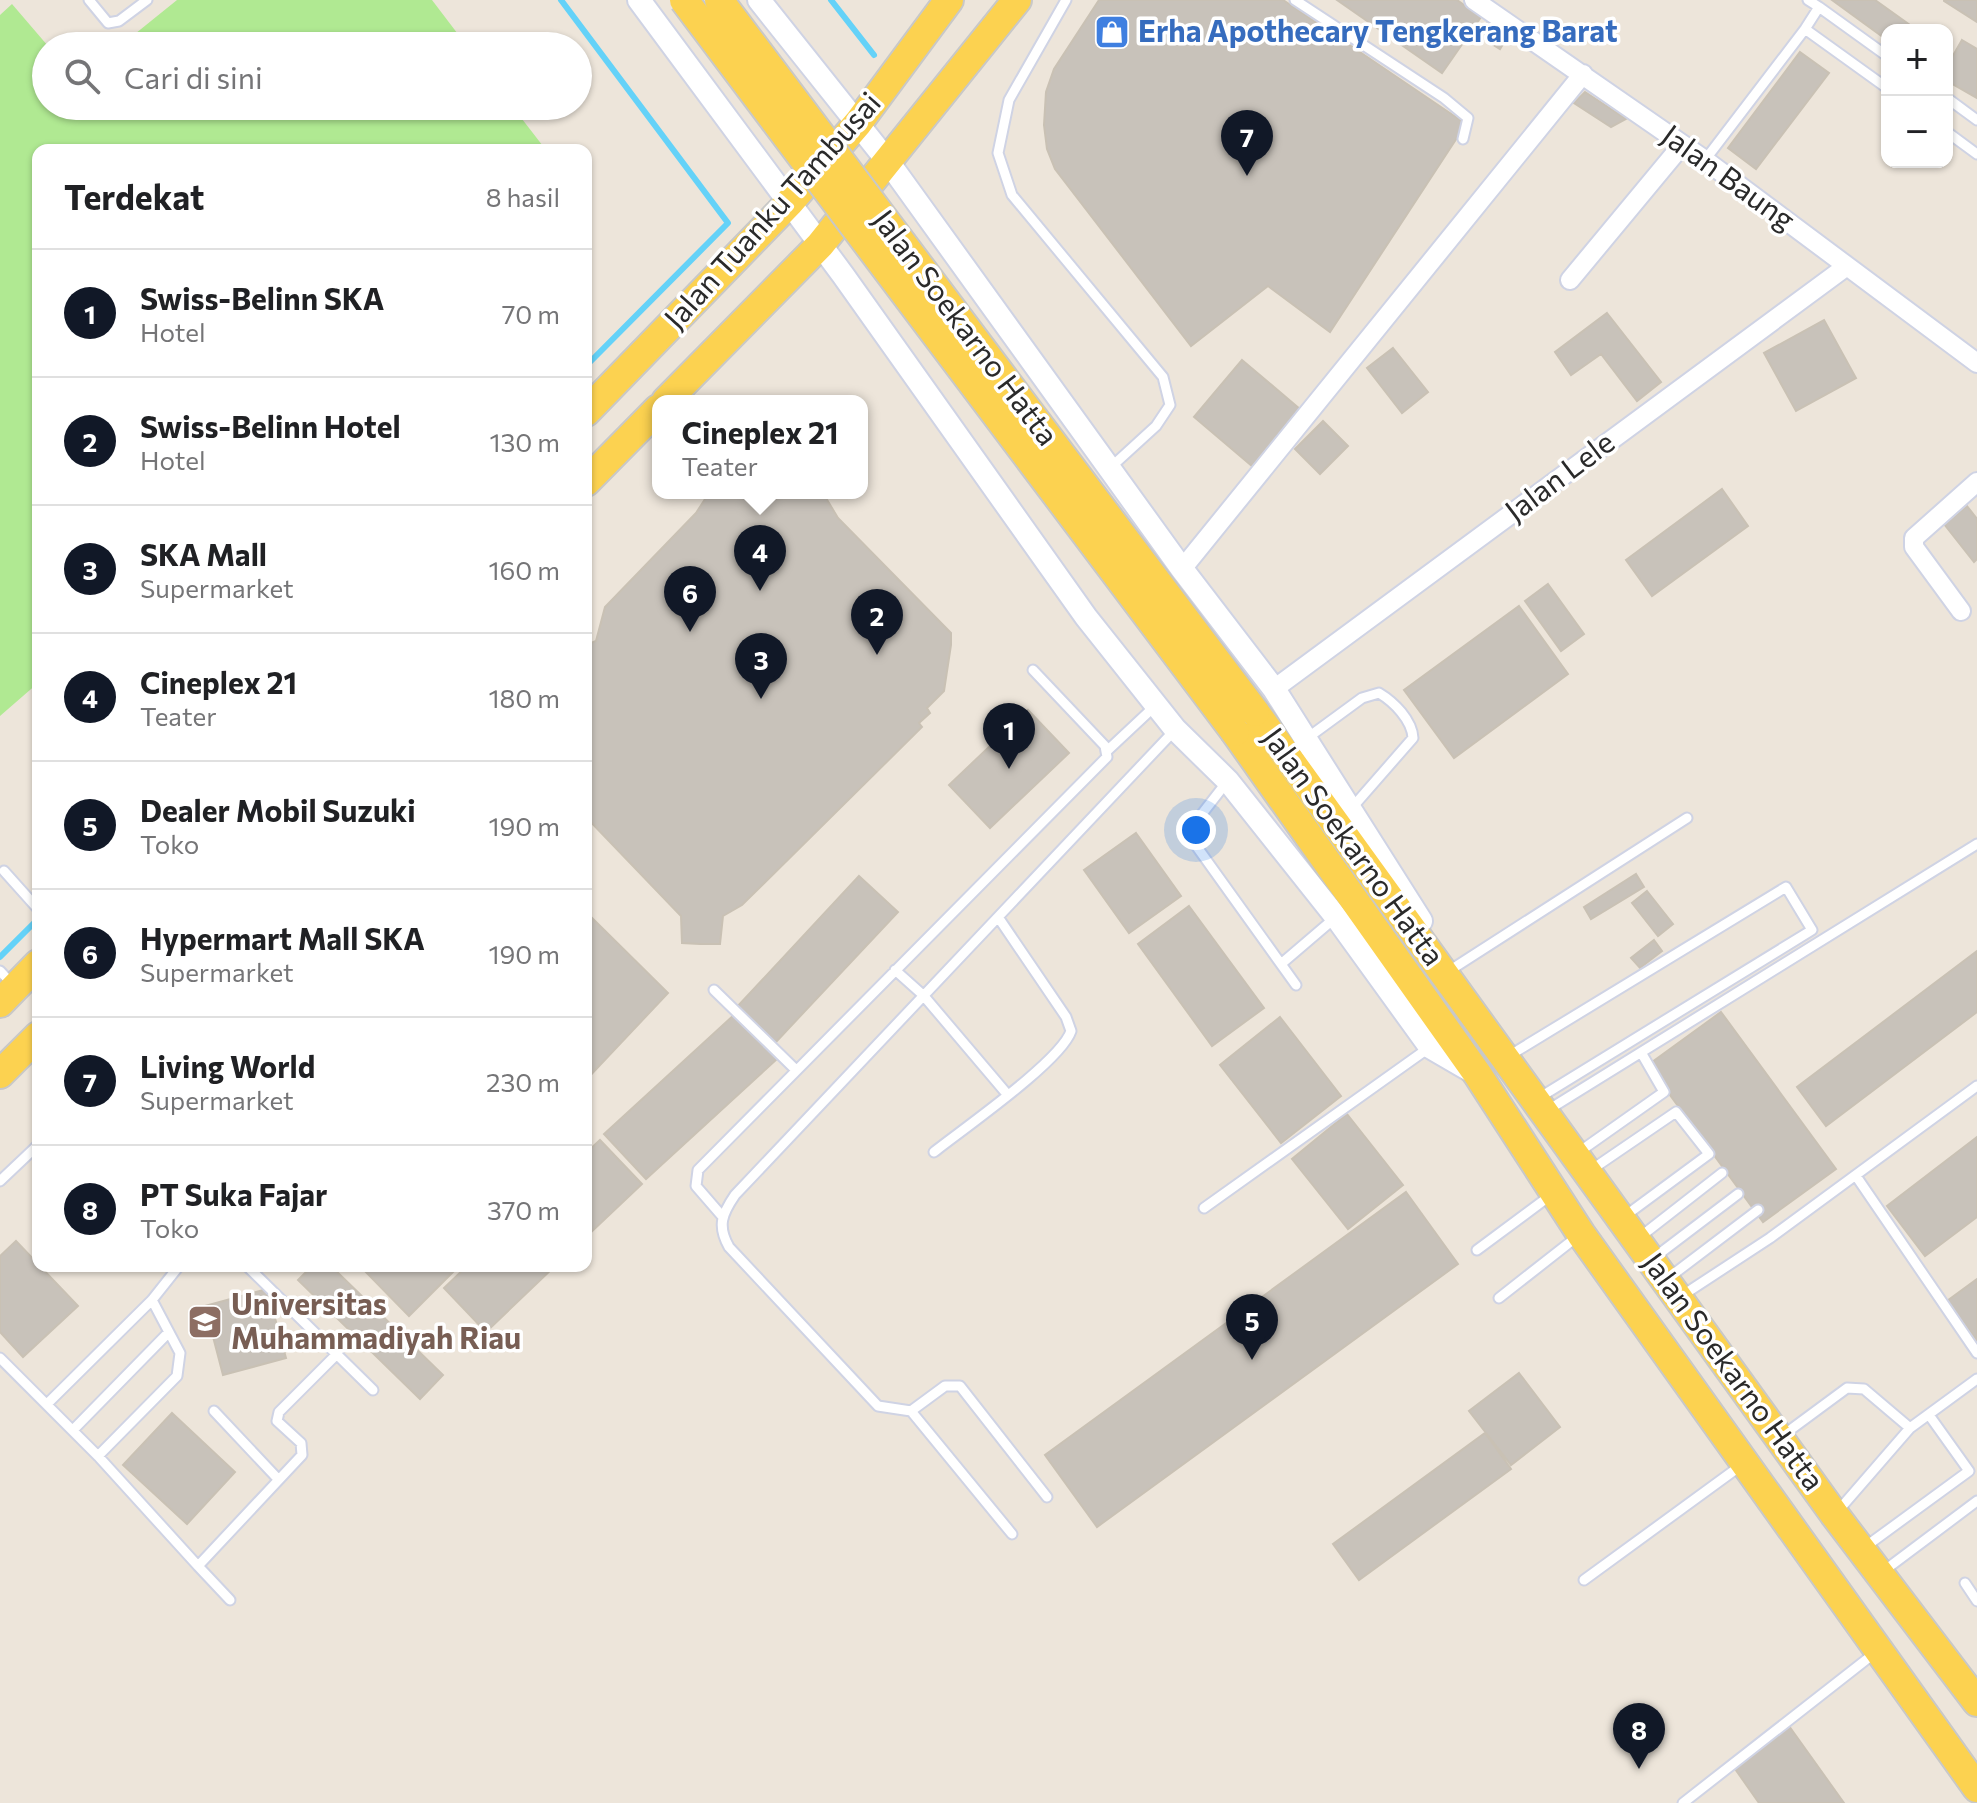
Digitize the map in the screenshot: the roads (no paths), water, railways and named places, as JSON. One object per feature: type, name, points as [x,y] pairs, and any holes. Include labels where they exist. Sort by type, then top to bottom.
[{"type":"main road","name":"Jalan Soekarno Hatta","points":[[684,0],[1535,1097],[1834,1514],[1977,1702]]},
{"type":"main road","name":"Jalan Soekarno Hatta","points":[[719,0],[1245,722],[1581,1234],[1977,1788]]},
{"type":"main road","name":"Jalan Tuanku Tambusai","points":[[592,406],[789,203],[858,123],[949,0]]},
{"type":"main road","name":"Jalan Tuanku Tambusai","points":[[672,395],[820,245],[1017,0]]},
{"type":"main road","points":[[820,245],[858,123]]},
{"type":"main road","points":[[789,203],[889,163]]},
{"type":"main road","points":[[592,476],[652,415]]},
{"type":"main road","points":[[5,987],[32,968]]},
{"type":"main road","points":[[0,1074],[32,1042]]},
{"type":"street","name":"Jalan Soekarno Hatta","points":[[639,0],[820,245],[1086,617],[1175,729],[1228,781],[1336,917],[1430,1047],[1478,1075]]},
{"type":"street","points":[[759,0],[889,163],[1182,569],[1274,689],[1535,1097]]},
{"type":"street","name":"Jalan Baung","points":[[1474,0],[1705,160],[1977,363]]},
{"type":"street","points":[[1182,569],[1583,74]]},
{"type":"street","points":[[1570,280],[1682,145]]},
{"type":"street","name":"Jalan Lele","points":[[1274,689],[1847,266]]},
{"type":"street","points":[[1961,611],[1914,547],[1914,538],[1977,482]]},
{"type":"lane","points":[[89,0],[108,23],[119,21],[147,0]]},
{"type":"lane","points":[[1068,0],[1058,12],[1009,100],[998,153],[1012,195],[1163,377],[1170,405],[1156,426],[1110,468]]},
{"type":"lane","points":[[1295,0],[1444,98],[1468,118],[1463,139]]},
{"type":"lane","points":[[1808,0],[1881,52]]},
{"type":"lane","points":[[1705,160],[1819,7]]},
{"type":"lane","points":[[1805,29],[1881,84]]},
{"type":"lane","points":[[1953,102],[1977,120]]},
{"type":"lane","points":[[1953,136],[1977,154]]},
{"type":"lane","points":[[1033,670],[1108,750]]},
{"type":"lane","points":[[1306,739],[1362,698],[1379,693],[1390,700],[1413,727],[1413,738],[1351,810]]},
{"type":"lane","points":[[722,1216],[696,1186],[695,1175],[1107,757],[1108,750],[1156,705]]},
{"type":"lane","points":[[1012,1534],[911,1411],[878,1406],[729,1247],[720,1226],[722,1216],[735,1195],[1175,729]]},
{"type":"lane","points":[[1228,781],[1190,833],[1296,985]]},
{"type":"lane","points":[[1452,969],[1687,818]]},
{"type":"lane","points":[[1535,1097],[1642,1054],[1977,844]]},
{"type":"lane","points":[[4,871],[32,902]]},
{"type":"lane","points":[[1507,1057],[1786,887],[1812,930],[1535,1097]]},
{"type":"lane","points":[[934,1152],[1063,1045],[1071,1031],[1066,1017],[998,917]]},
{"type":"lane","points":[[1281,964],[1336,917]]},
{"type":"lane","points":[[895,970],[923,995],[1007,1094]]},
{"type":"lane","points":[[714,990],[796,1070]]},
{"type":"lane","points":[[1204,1208],[1430,1047]]},
{"type":"lane","points":[[1582,1163],[1664,1092],[1642,1054]]},
{"type":"lane","points":[[1652,1259],[1856,1176],[1977,1086]]},
{"type":"lane","points":[[1582,1163],[1676,1112],[1692,1130],[1709,1154],[1652,1259]]},
{"type":"lane","points":[[0,1181],[32,1151]]},
{"type":"lane","points":[[1652,1259],[1722,1173]]},
{"type":"lane","points":[[1856,1176],[1977,1353]]},
{"type":"lane","points":[[1477,1250],[1554,1193]]},
{"type":"lane","points":[[1652,1259],[1738,1194]]},
{"type":"lane","points":[[1652,1259],[1758,1210]]},
{"type":"lane","points":[[1499,1298],[1581,1234]]},
{"type":"lane","points":[[47,1404],[152,1300],[174,1272]]},
{"type":"lane","points":[[253,1272],[373,1390]]},
{"type":"lane","points":[[98,1456],[177,1376],[180,1353],[152,1300]]},
{"type":"lane","points":[[73,1430],[169,1332]]},
{"type":"lane","points":[[198,1566],[304,1450],[301,1443],[277,1421],[279,1412],[338,1353]]},
{"type":"lane","points":[[0,1358],[98,1456],[230,1600]]},
{"type":"lane","points":[[1834,1514],[1910,1428],[1977,1379]]},
{"type":"lane","points":[[911,1411],[945,1386],[960,1386],[1047,1497]]},
{"type":"lane","points":[[1779,1438],[1847,1388],[1855,1387],[1864,1389],[1910,1428]]},
{"type":"lane","points":[[214,1411],[278,1479]]},
{"type":"lane","points":[[1862,1549],[1969,1471],[1929,1415]]},
{"type":"lane","points":[[1584,1580],[1745,1462]]},
{"type":"lane","points":[[1881,1573],[1977,1501]]},
{"type":"lane","points":[[1965,1583],[1977,1601]]},
{"type":"lane","points":[[1683,1803],[1878,1650]]},
{"type":"waterway","points":[[561,0],[585,32]]},
{"type":"waterway","points":[[831,0],[874,55]]},
{"type":"waterway","points":[[592,41],[728,223],[592,360]]},
{"type":"waterway","points":[[0,957],[32,925]]},
{"type":"place","name":"Erha Apothecary Tengkerang Barat","points":[[1112,32]]},
{"type":"place","name":"Living World","points":[[1247,176]]},
{"type":"place","name":"Cineplex 21","points":[[760,591]]},
{"type":"place","name":"Hypermart Mall SKA","points":[[690,632]]},
{"type":"place","name":"Swiss-Belinn Hotel","points":[[877,655]]},
{"type":"place","name":"SKA Mall","points":[[761,699]]},
{"type":"place","name":"Swiss-Belinn SKA","points":[[1009,769]]},
{"type":"place","name":"Universitas Muhammadiyah Riau","points":[[205,1322]]},
{"type":"place","name":"Dealer Mobil Suzuki","points":[[1252,1360]]},
{"type":"place","name":"PT Suka Fajar","points":[[1639,1769]]}]
